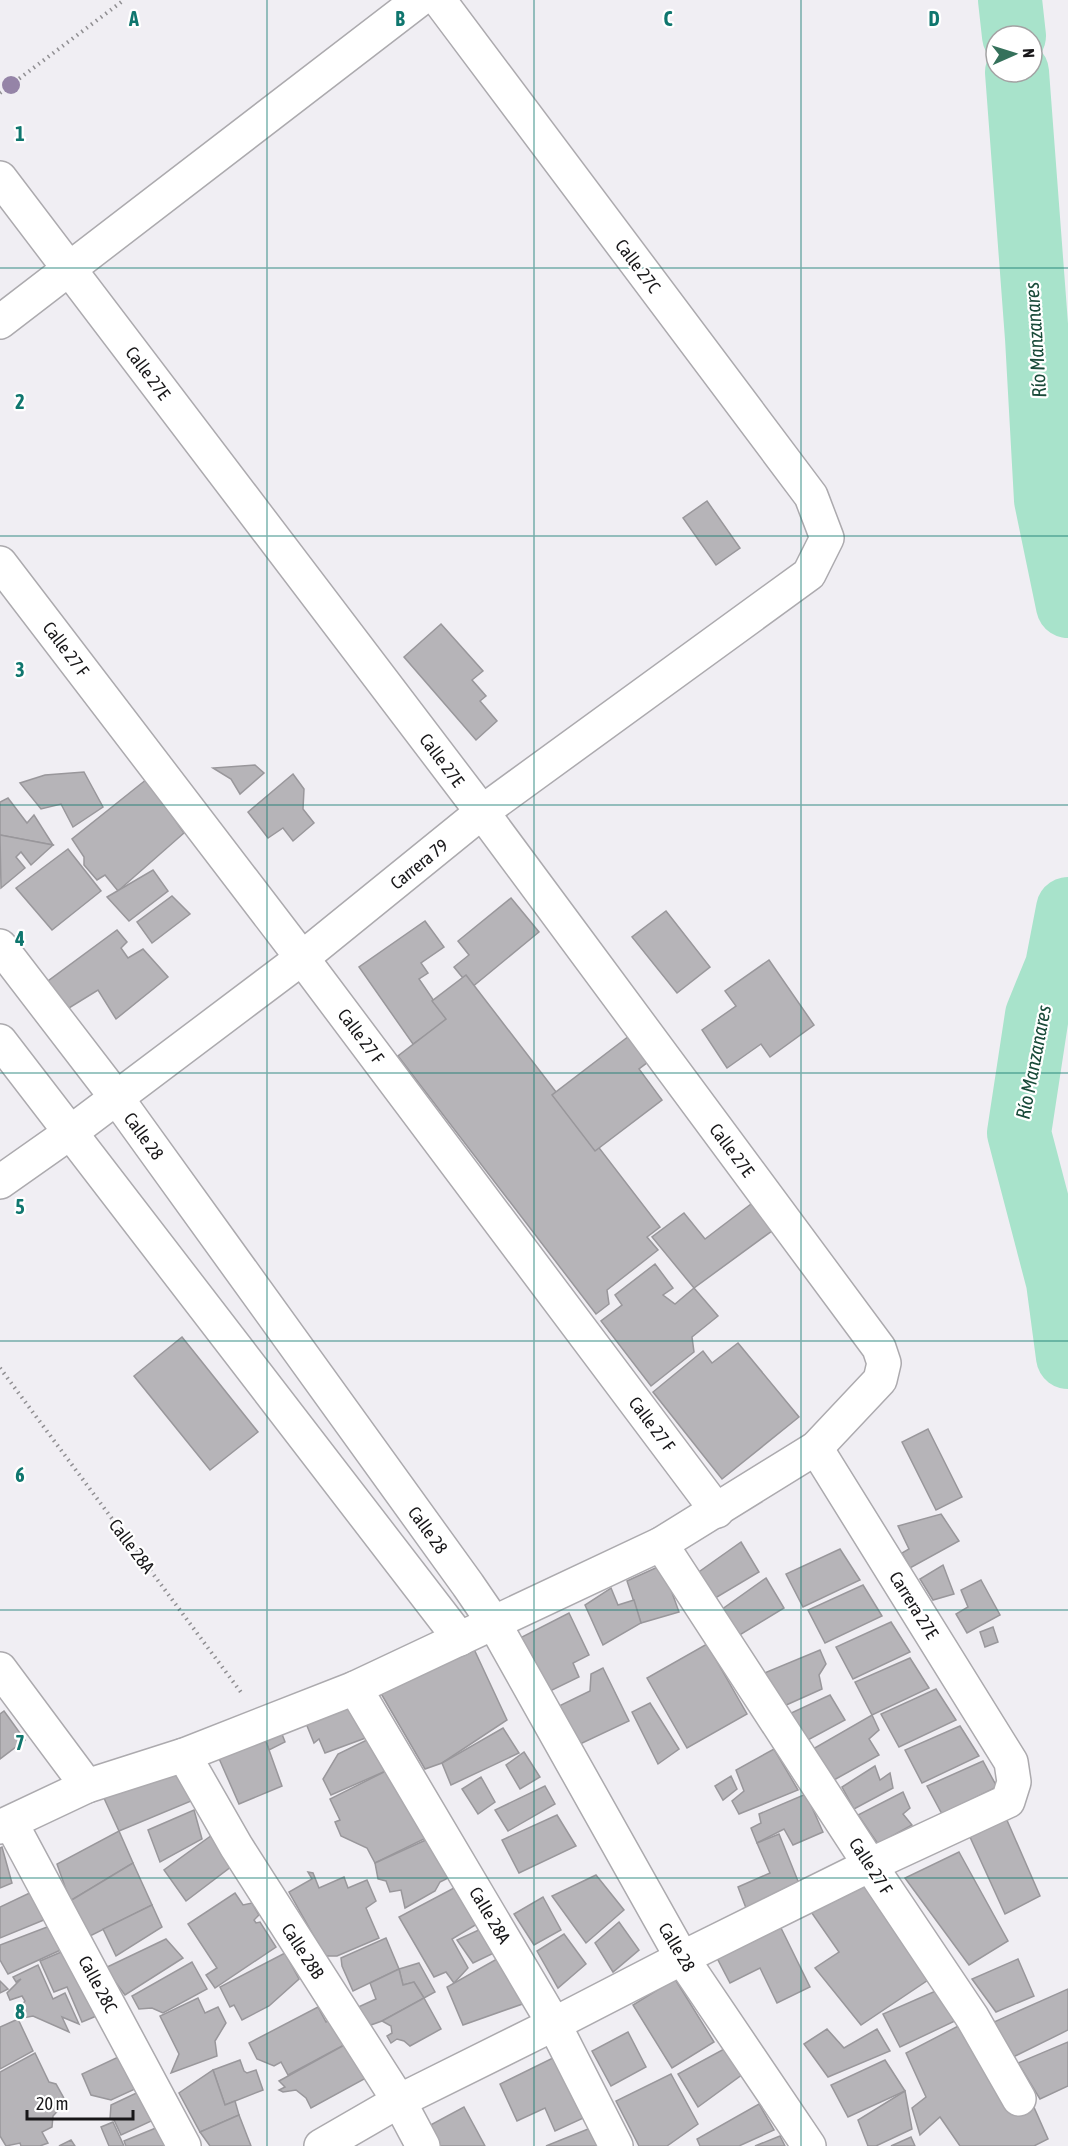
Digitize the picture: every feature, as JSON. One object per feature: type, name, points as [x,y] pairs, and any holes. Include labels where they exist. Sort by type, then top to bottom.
[{"type":"street","points":[[0,322],[419,0]]},
{"type":"street","name":"Calle 27C","points":[[439,0],[811,496],[827,538]]},
{"type":"street","name":"Calle 27E","points":[[0,177],[482,812],[879,1348],[884,1363],[880,1380],[816,1448]]},
{"type":"street","name":"Carrera 79","points":[[0,1182],[71,1132],[302,958],[482,812],[809,574],[827,538]]},
{"type":"street","name":"Calle 27 F","points":[[0,563],[302,958],[717,1511]]},
{"type":"street","name":"Calle 28","points":[[0,946],[116,1097],[494,1623],[682,1958],[809,2146]]},
{"type":"street","points":[[0,1041],[460,1639]]},
{"type":"street","points":[[5,1825],[87,1786],[184,1755],[356,1688],[661,1544],[816,1448]]},
{"type":"street","name":"Carrera 27E","points":[[816,1448],[1011,1762],[1014,1782],[1008,1802],[870,1865]]},
{"type":"street","name":"Calle 27 F","points":[[661,1544],[972,2017],[1018,2099]]},
{"type":"street","points":[[0,1669],[87,1786]]},
{"type":"street","name":"Calle 28A","points":[[356,1688],[554,2025],[616,2146]]},
{"type":"street","name":"Calle 28B","points":[[184,1755],[236,1846],[399,2101],[423,2146]]},
{"type":"street","name":"Calle 28C","points":[[5,1825],[184,2146]]},
{"type":"street","points":[[321,2146],[399,2101],[870,1865]]},
{"type":"path","points":[[0,93],[124,0]]},
{"type":"path","name":"Calle 28A","points":[[0,1368],[265,1724]]},
{"type":"building","points":[[707,501],[740,548],[716,565],[683,518]]},
{"type":"building","points":[[441,624],[483,671],[472,680],[486,696],[480,701],[497,721],[476,740],[404,657]]},
{"type":"building","points":[[255,765],[264,773],[240,794],[231,779],[213,768]]},
{"type":"building","points":[[84,772],[103,807],[73,827],[61,804],[41,809],[20,783],[45,775]]},
{"type":"building","points":[[293,774],[304,789],[303,809],[314,823],[293,841],[283,828],[268,838],[248,812]]},
{"type":"building","points":[[147,779],[184,833],[118,891],[105,875],[97,880],[84,865],[84,857],[72,839]]},
{"type":"building","points":[[8,798],[27,823],[34,815],[53,845],[0,835],[0,802]]},
{"type":"building","points":[[0,835],[53,845],[31,865],[21,852],[16,857],[25,868],[1,888]]},
{"type":"building","points":[[68,849],[101,891],[52,930],[16,888]]},
{"type":"building","points":[[153,870],[168,891],[129,921],[107,897]]},
{"type":"building","points":[[172,896],[190,914],[152,943],[137,922]]},
{"type":"building","points":[[511,898],[539,932],[471,988],[454,967],[469,955],[458,941]]},
{"type":"building","points":[[666,911],[710,967],[677,993],[632,937]]},
{"type":"building","points":[[425,921],[444,947],[421,963],[428,973],[419,979],[447,1020],[413,1044],[359,967]]},
{"type":"building","points":[[117,930],[127,942],[121,948],[128,958],[143,949],[168,977],[116,1019],[98,990],[69,1008],[48,981]]},
{"type":"building","points":[[769,960],[814,1025],[770,1057],[761,1044],[727,1068],[702,1030],[736,1006],[725,991]]},
{"type":"building","points":[[466,975],[660,1227],[647,1237],[658,1250],[607,1290],[609,1304],[596,1314],[398,1056],[446,1019],[432,1001]]},
{"type":"building","points":[[629,1036],[648,1062],[639,1069],[662,1100],[595,1151],[552,1095]]},
{"type":"building","points":[[755,1201],[776,1228],[694,1288],[652,1237],[684,1213],[705,1239]]},
{"type":"building","points":[[655,1264],[673,1288],[663,1295],[675,1304],[694,1288],[718,1316],[692,1337],[694,1352],[651,1386],[601,1321],[622,1305],[615,1295]]},
{"type":"building","points":[[182,1337],[258,1432],[210,1470],[134,1376]]},
{"type":"building","points":[[738,1343],[799,1417],[722,1479],[653,1392],[703,1351],[712,1363]]},
{"type":"building","points":[[928,1429],[962,1497],[936,1510],[902,1442]]},
{"type":"building","points":[[941,1514],[959,1541],[910,1568],[902,1553],[909,1549],[898,1526]]},
{"type":"building","points":[[741,1542],[759,1572],[712,1600],[696,1574]]},
{"type":"building","points":[[840,1549],[860,1580],[803,1607],[786,1574]]},
{"type":"building","points":[[662,1565],[679,1612],[641,1623],[627,1581]]},
{"type":"building","points":[[943,1565],[954,1594],[933,1600],[920,1579]]},
{"type":"building","points":[[766,1578],[784,1608],[738,1636],[721,1610]]},
{"type":"building","points":[[981,1580],[1000,1615],[967,1633],[956,1614],[968,1607],[961,1590]]},
{"type":"building","points":[[863,1585],[882,1616],[825,1643],[808,1610]]},
{"type":"building","points":[[611,1588],[618,1605],[634,1600],[641,1623],[603,1645],[585,1605]]},
{"type":"building","points":[[569,1613],[589,1655],[573,1663],[579,1677],[546,1693],[520,1638]]},
{"type":"building","points":[[891,1622],[910,1652],[853,1679],[836,1647]]},
{"type":"building","points":[[993,1627],[998,1642],[985,1647],[980,1632]]},
{"type":"building","points":[[707,1644],[747,1714],[687,1748],[647,1678]]},
{"type":"building","points":[[473,1647],[507,1720],[442,1763],[425,1769],[379,1690]]},
{"type":"building","points":[[820,1650],[826,1664],[819,1675],[822,1689],[784,1706],[762,1674]]},
{"type":"building","points":[[910,1658],[929,1688],[872,1715],[855,1682]]},
{"type":"building","points":[[603,1668],[629,1721],[578,1745],[559,1706],[590,1691],[591,1674]]},
{"type":"building","points":[[936,1689],[956,1720],[899,1747],[881,1714]]},
{"type":"building","points":[[830,1695],[845,1720],[806,1741],[789,1714]]},
{"type":"building","points":[[358,1700],[371,1736],[325,1753],[319,1739],[314,1743],[305,1721]]},
{"type":"building","points":[[650,1703],[679,1749],[658,1764],[632,1712]]},
{"type":"building","points":[[4,1711],[25,1740],[0,1759],[0,1714]]},
{"type":"building","points":[[872,1715],[879,1730],[869,1739],[879,1755],[834,1780],[813,1749]]},
{"type":"building","points":[[960,1726],[979,1756],[922,1783],[905,1750]]},
{"type":"building","points":[[503,1728],[519,1753],[451,1785],[442,1763]]},
{"type":"building","points":[[280,1729],[285,1742],[269,1750],[264,1736]]},
{"type":"building","points":[[264,1736],[282,1786],[239,1804],[217,1754]]},
{"type":"building","points":[[373,1737],[388,1770],[331,1795],[323,1779],[338,1754]]},
{"type":"building","points":[[774,1749],[798,1790],[739,1814],[732,1801],[744,1791],[736,1770]]},
{"type":"building","points":[[524,1752],[540,1777],[520,1789],[506,1765]]},
{"type":"building","points":[[983,1761],[997,1787],[942,1814],[927,1786]]},
{"type":"building","points":[[875,1766],[880,1780],[890,1773],[893,1788],[854,1809],[842,1787]]},
{"type":"building","points":[[394,1767],[428,1837],[375,1863],[367,1848],[341,1836],[335,1822],[340,1820],[330,1799]]},
{"type":"building","points":[[176,1769],[196,1799],[119,1831],[103,1796]]},
{"type":"building","points":[[731,1776],[737,1789],[723,1800],[715,1786]]},
{"type":"building","points":[[481,1777],[495,1802],[478,1814],[462,1789]]},
{"type":"building","points":[[545,1786],[555,1804],[508,1831],[495,1810]]},
{"type":"building","points":[[903,1792],[910,1808],[903,1814],[912,1825],[878,1844],[858,1815]]},
{"type":"building","points":[[806,1794],[823,1832],[793,1845],[784,1829],[757,1843],[751,1828],[761,1823],[759,1814]]},
{"type":"building","points":[[194,1810],[202,1839],[160,1862],[148,1830]]},
{"type":"building","points":[[557,1815],[576,1846],[519,1873],[502,1840]]},
{"type":"building","points":[[1006,1818],[1040,1896],[1005,1914],[970,1837]]},
{"type":"building","points":[[119,1831],[133,1863],[70,1901],[57,1864]]},
{"type":"building","points":[[779,1834],[800,1886],[746,1908],[738,1887],[770,1873],[757,1843]]},
{"type":"building","points":[[212,1835],[232,1866],[186,1901],[164,1870]]},
{"type":"building","points":[[428,1839],[454,1875],[440,1882],[435,1891],[405,1908],[401,1890],[390,1892],[386,1881],[378,1879],[375,1863]]},
{"type":"building","points":[[2,1847],[12,1883],[0,1888],[0,1848]]},
{"type":"building","points":[[959,1852],[1008,1941],[969,1965],[905,1878]]},
{"type":"building","points":[[133,1863],[152,1905],[88,1937],[70,1901]]},
{"type":"building","points":[[308,1872],[313,1873],[319,1888],[344,1877],[348,1888],[367,1880],[376,1901],[366,1908],[379,1938],[337,1956],[325,1956],[289,1892],[312,1879]]},
{"type":"building","points":[[596,1875],[624,1910],[586,1943],[552,1896]]},
{"type":"building","points":[[869,1876],[934,1976],[861,2025],[815,1968],[839,1952],[807,1906]]},
{"type":"building","points":[[454,1888],[477,1924],[452,1939],[468,1968],[454,1983],[446,1972],[434,1977],[399,1917]]},
{"type":"building","points":[[38,1889],[51,1917],[0,1938],[0,1907]]},
{"type":"building","points":[[235,1893],[243,1905],[252,1903],[259,1915],[254,1920],[256,1923],[260,1922],[276,1947],[215,1988],[206,1975],[217,1968],[188,1924]]},
{"type":"building","points":[[543,1897],[561,1930],[534,1945],[514,1914]]},
{"type":"building","points":[[152,1905],[162,1927],[116,1956],[103,1929]]},
{"type":"building","points":[[619,1922],[639,1950],[613,1972],[595,1943]]},
{"type":"building","points":[[55,1924],[65,1948],[8,1974],[0,1960],[0,1945]]},
{"type":"building","points":[[780,1926],[810,1987],[777,2003],[760,1968],[730,1983],[717,1958]]},
{"type":"building","points":[[483,1928],[496,1952],[473,1963],[457,1940]]},
{"type":"building","points":[[564,1934],[586,1964],[558,1988],[537,1951]]},
{"type":"building","points":[[386,1938],[399,1969],[353,1991],[341,1958]]},
{"type":"building","points":[[166,1939],[183,1958],[125,1995],[105,1968]]},
{"type":"building","points":[[73,1947],[106,2012],[82,2022],[67,1987],[54,1992],[40,1961]]},
{"type":"building","points":[[285,1953],[299,1979],[269,2006],[242,2020],[234,2005],[230,2007],[220,1987]]},
{"type":"building","points":[[504,1955],[531,2001],[463,2025],[447,1987]]},
{"type":"building","points":[[1018,1959],[1034,1996],[996,2012],[972,1979]]},
{"type":"building","points":[[192,1962],[207,1989],[163,2013],[152,2008],[139,2009],[132,1996]]},
{"type":"building","points":[[419,1963],[435,1992],[424,1998],[414,1982],[403,1985],[399,1969]]},
{"type":"building","points":[[38,1965],[53,1999],[65,1993],[79,2024],[62,2017],[69,2032],[33,2016],[23,2018],[18,2010],[25,2001],[22,1996],[10,2000],[7,1993],[21,1979],[16,1982],[13,1977]]},
{"type":"building","points":[[399,1969],[403,1985],[414,1982],[424,1998],[368,2026],[356,2008],[376,1999],[370,1983]]},
{"type":"building","points":[[675,1979],[714,2042],[672,2068],[633,2005]]},
{"type":"building","points":[[0,1981],[8,1989],[0,1993]]},
{"type":"building","points":[[1068,1989],[1068,2030],[1011,2058],[994,2022]]},
{"type":"building","points":[[938,1990],[957,2020],[900,2047],[883,2014]]},
{"type":"building","points":[[198,1998],[205,2013],[218,2007],[226,2023],[215,2041],[217,2056],[171,2073],[179,2054],[160,2016]]},
{"type":"building","points":[[424,1998],[441,2029],[410,2046],[397,2039],[391,2043],[387,2036],[392,2033],[391,2026],[382,2021]]},
{"type":"building","points":[[318,2007],[326,2022],[333,2019],[346,2044],[288,2075],[281,2062],[274,2066],[257,2059],[249,2043]]},
{"type":"building","points":[[18,2019],[33,2051],[0,2069],[0,2027]]},
{"type":"building","points":[[968,2021],[1032,2103],[1048,2139],[1034,2146],[960,2146],[940,2117],[920,2135],[912,2108],[926,2097],[906,2053]]},
{"type":"building","points":[[827,2029],[844,2048],[877,2029],[890,2051],[828,2077],[804,2044]]},
{"type":"building","points":[[628,2032],[646,2067],[611,2086],[592,2051]]},
{"type":"building","points":[[1068,2042],[1068,2086],[1040,2099],[1018,2063]]},
{"type":"building","points":[[348,2043],[366,2078],[311,2108],[306,2098],[296,2090],[283,2092],[279,2090],[285,2087],[279,2081]]},
{"type":"building","points":[[726,2048],[743,2074],[698,2107],[678,2074]]},
{"type":"building","points":[[131,2051],[146,2084],[111,2100],[91,2095],[82,2074]]},
{"type":"building","points":[[35,2053],[49,2082],[56,2084],[66,2102],[53,2116],[52,2127],[42,2132],[48,2143],[40,2146],[21,2146],[20,2143],[6,2146],[0,2136],[0,2072]]},
{"type":"building","points":[[561,2054],[590,2115],[555,2131],[545,2108],[517,2121],[500,2084]]},
{"type":"building","points":[[240,2060],[247,2073],[256,2070],[263,2090],[225,2105],[213,2070]]},
{"type":"building","points":[[885,2060],[905,2091],[848,2117],[831,2085]]},
{"type":"building","points":[[213,2070],[225,2105],[235,2101],[239,2115],[200,2132],[179,2093]]},
{"type":"building","points":[[671,2074],[698,2124],[667,2146],[639,2146],[616,2101]]},
{"type":"building","points":[[147,2088],[160,2117],[121,2135],[114,2120],[110,2119],[111,2105]]},
{"type":"building","points":[[905,2091],[912,2129],[876,2146],[868,2146],[858,2120]]},
{"type":"building","points":[[759,2104],[774,2130],[739,2146],[700,2146],[697,2139]]},
{"type":"building","points":[[464,2107],[485,2146],[432,2146],[423,2129]]},
{"type":"building","points":[[239,2115],[251,2146],[210,2146],[200,2132]]},
{"type":"building","points":[[113,2122],[124,2146],[109,2146],[101,2127]]},
{"type":"building","points":[[168,2123],[177,2146],[126,2146],[124,2141]]},
{"type":"building","points":[[598,2125],[606,2146],[546,2146]]},
{"type":"building","points":[[780,2136],[785,2146],[755,2146]]},
{"type":"building","points":[[911,2137],[915,2146],[891,2146]]},
{"type":"building","points":[[71,2140],[75,2146],[59,2146]]},
{"type":"waterway","name":"Río Manzanares","points":[[1010,0],[1013,24]]},
{"type":"waterway","name":"Río Manzanares","points":[[1018,84],[1037,338],[1046,500],[1068,606]]},
{"type":"waterway","name":"Río Manzanares","points":[[1068,909],[1057,966],[1037,1015],[1019,1133],[1058,1282],[1068,1357]]}]
